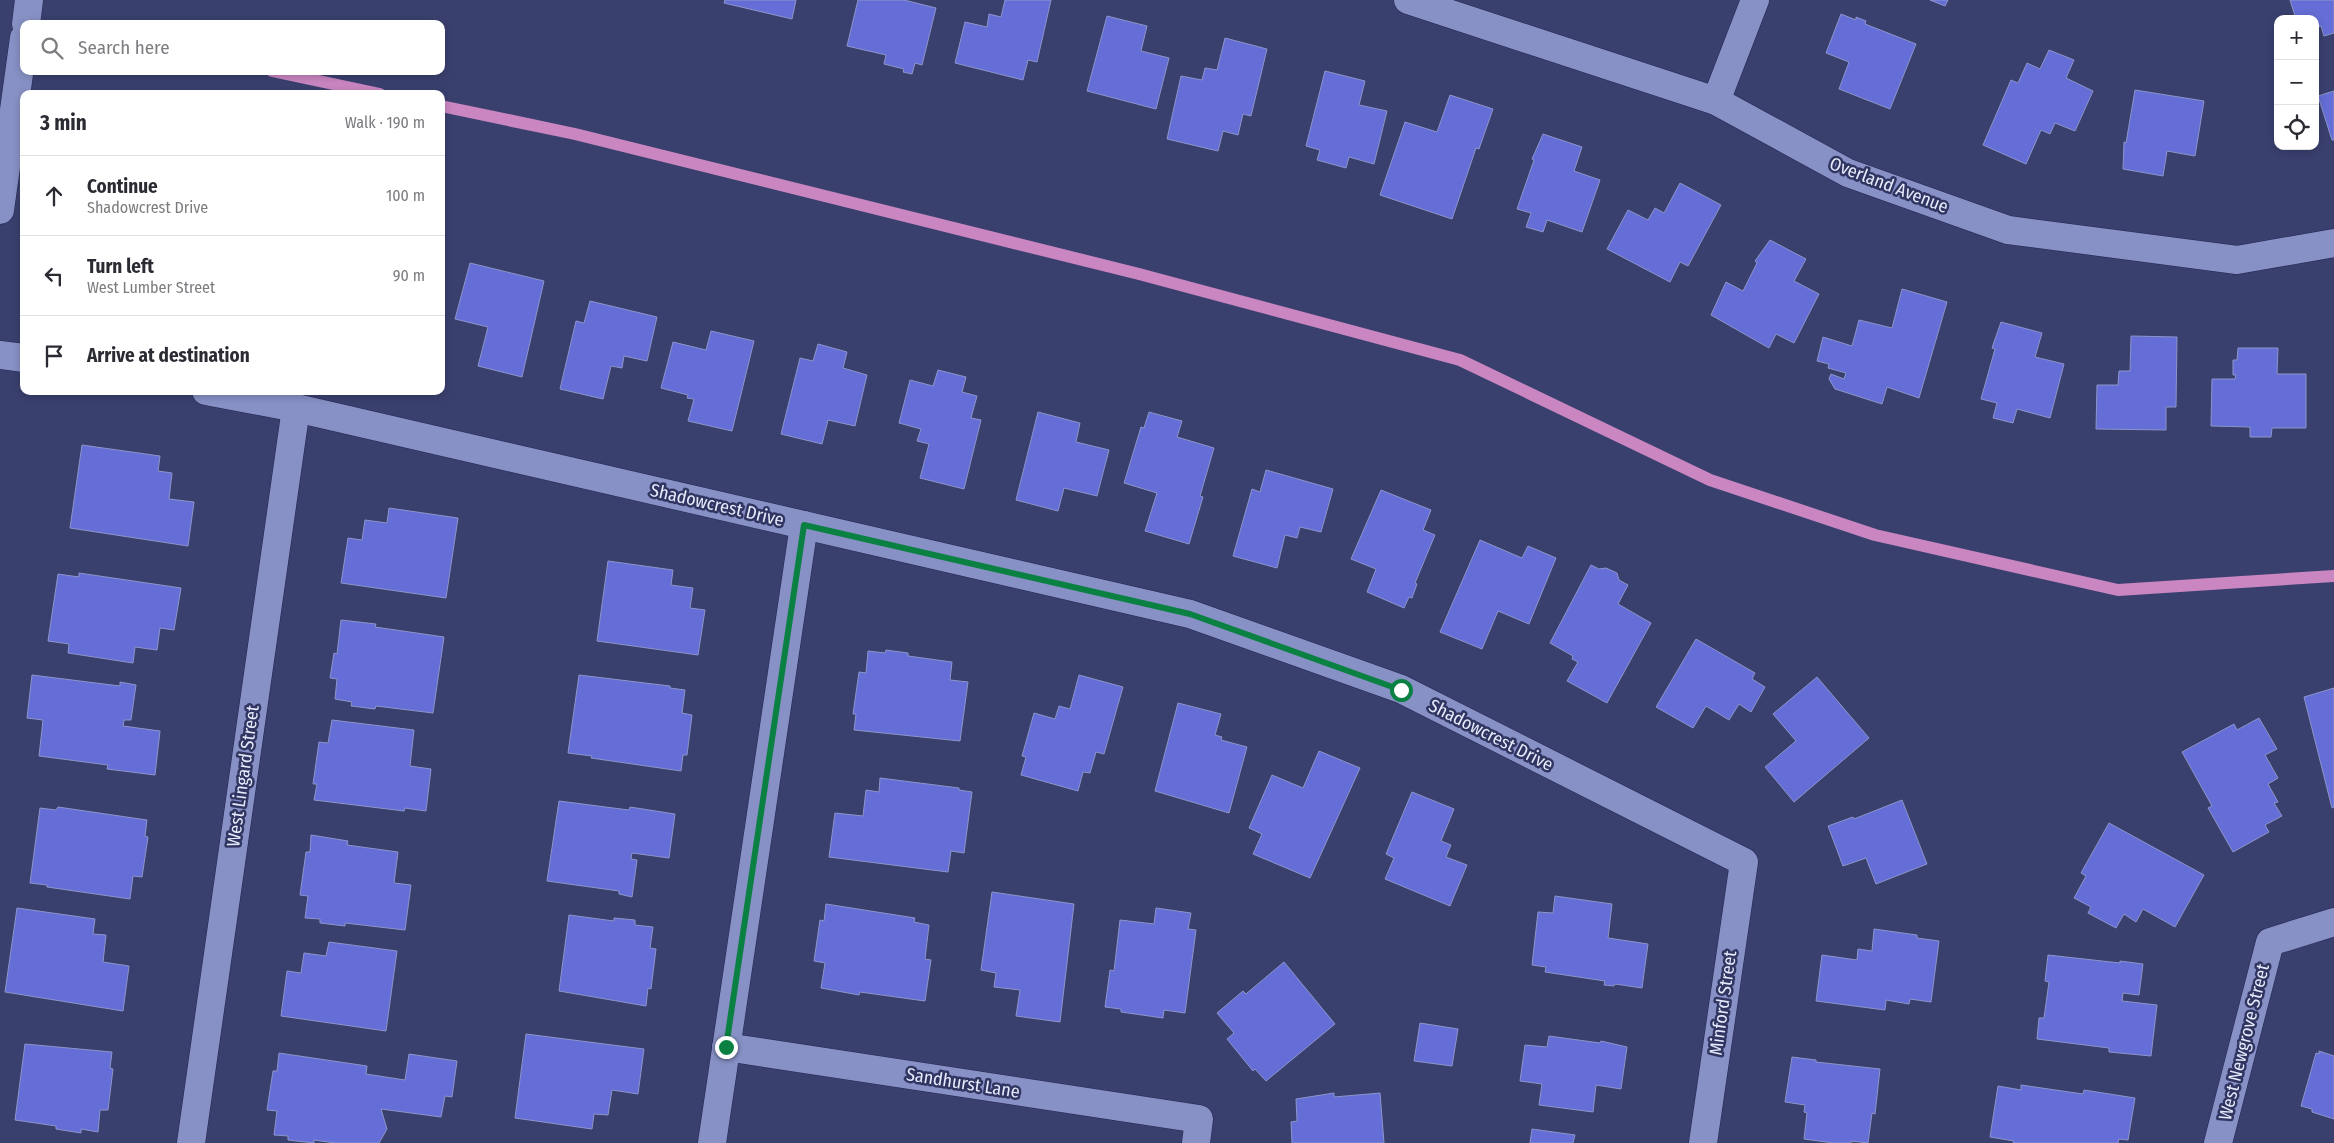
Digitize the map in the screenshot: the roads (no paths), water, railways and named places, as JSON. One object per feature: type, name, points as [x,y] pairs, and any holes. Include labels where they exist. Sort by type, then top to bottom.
[{"type":"street","points":[[26,20],[29,0]]},
{"type":"street","name":"Overland Avenue","points":[[1408,0],[1716,101],[1848,173],[2008,230],[2237,260],[2334,243]]},
{"type":"street","points":[[1716,101],[1755,0]]},
{"type":"street","points":[[0,210],[20,67]]},
{"type":"street","points":[[0,355],[20,358]]},
{"type":"street","name":"Shadowcrest Drive","points":[[227,395],[296,408],[1190,614],[1392,686],[1744,862]]},
{"type":"street","name":"West Lingard Street","points":[[191,1143],[296,408]]},
{"type":"street","points":[[712,1143],[804,525]]},
{"type":"street","name":"Minford Street","points":[[1703,1143],[1744,862]]},
{"type":"street","name":"West Newgrove Street","points":[[2218,1143],[2270,942],[2334,922]]},
{"type":"street","name":"Sandhurst Lane","points":[[726,1047],[1198,1131]]},
{"type":"waterway","points":[[291,75],[361,90]]},
{"type":"waterway","points":[[445,107],[575,134],[1139,274],[1460,360],[1710,480],[1875,535],[2118,590],[2334,576]]}]
